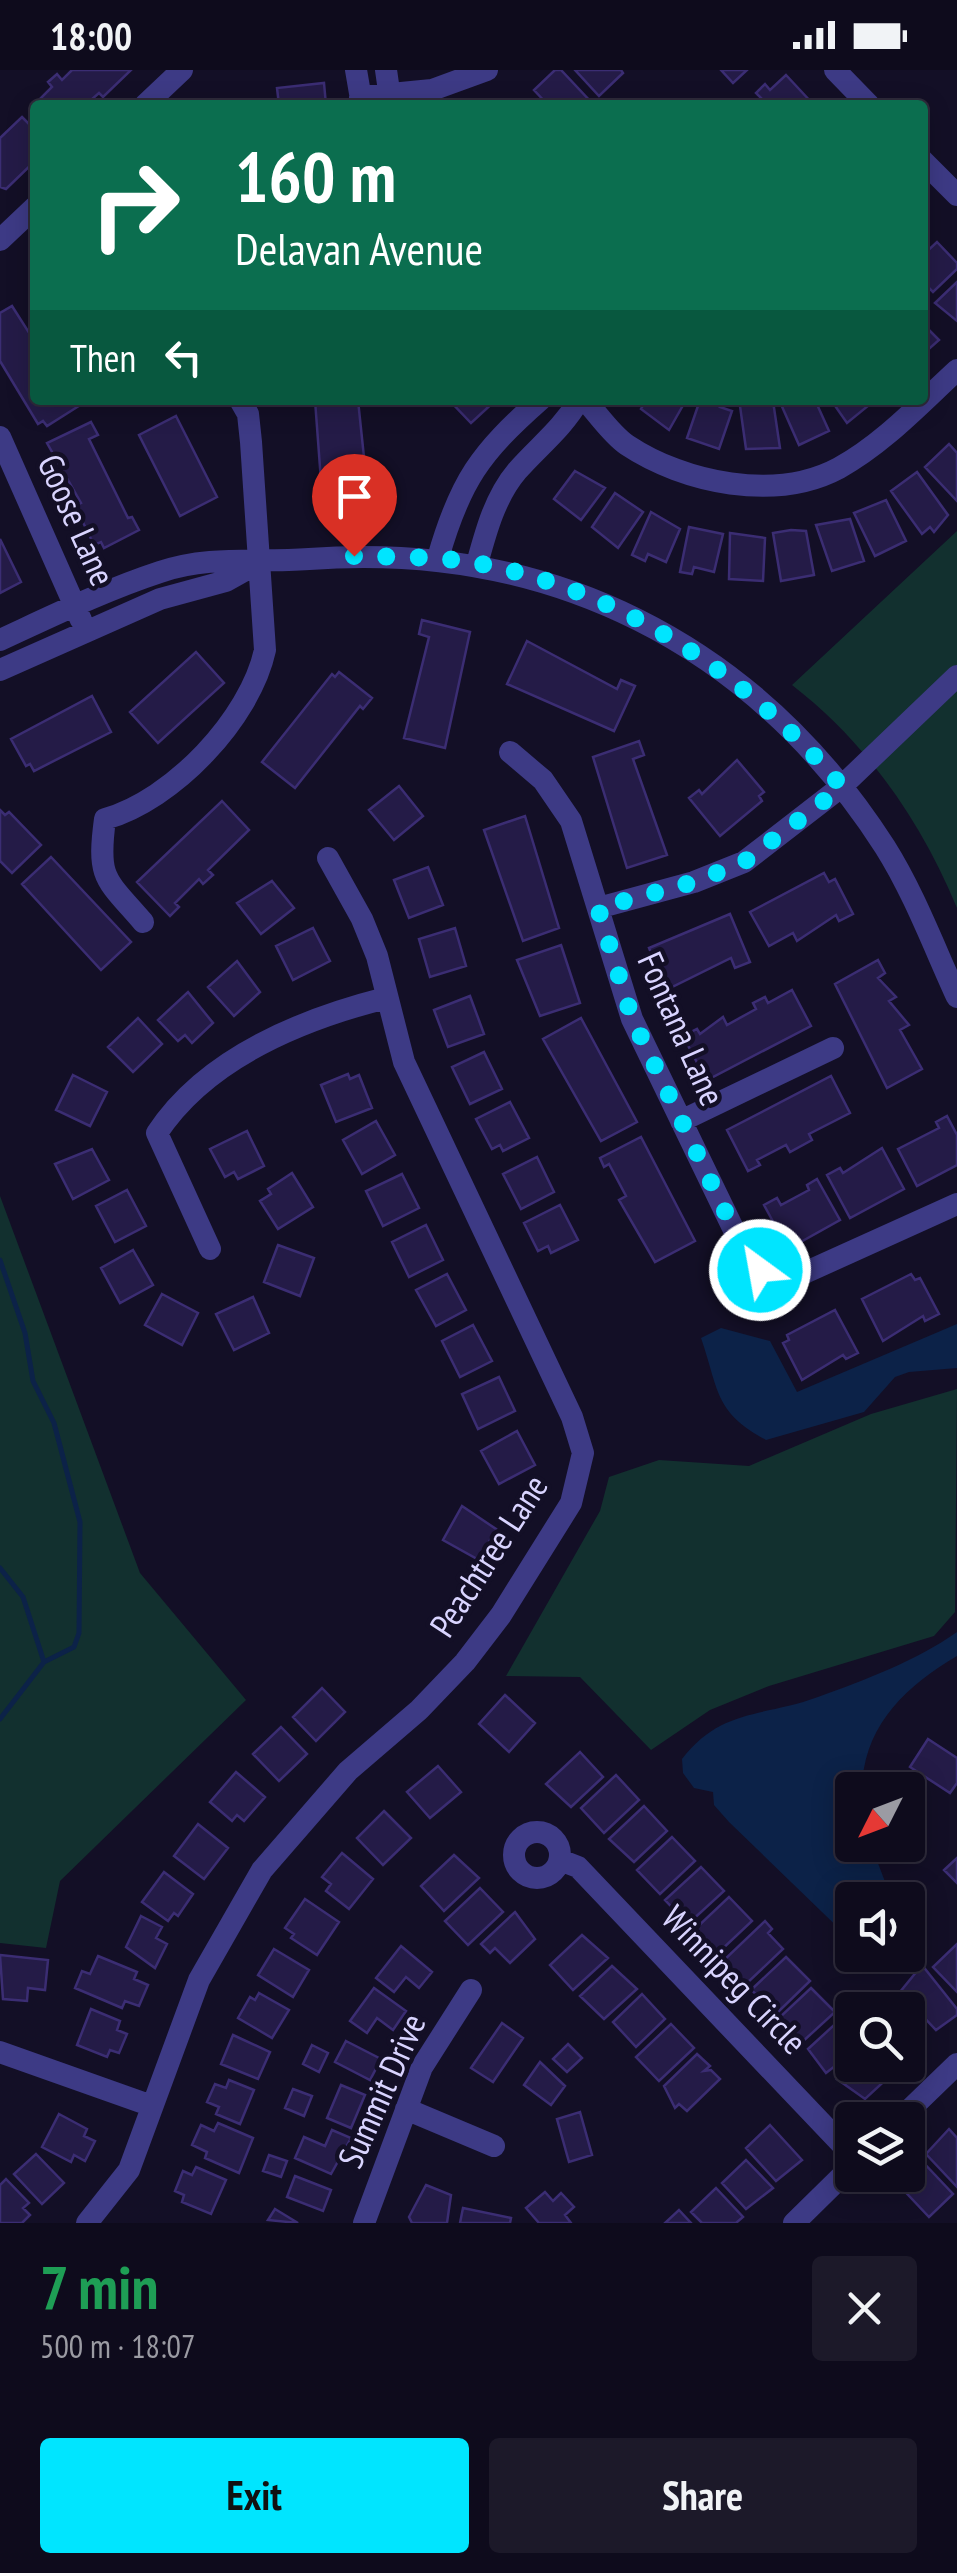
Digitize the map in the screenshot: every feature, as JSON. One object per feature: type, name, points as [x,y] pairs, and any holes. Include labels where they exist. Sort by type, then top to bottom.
[{"type":"street","points":[[150,100],[182,70]]},
{"type":"street","points":[[356,70],[361,100]]},
{"type":"street","points":[[386,70],[390,100],[460,83],[487,70]]},
{"type":"street","points":[[835,70],[861,100]]},
{"type":"street","points":[[928,166],[957,195]]},
{"type":"street","points":[[0,240],[30,212]]},
{"type":"street","points":[[928,397],[957,370]]},
{"type":"street","points":[[143,922],[106,879],[99,863],[104,819],[135,811],[160,793],[229,725],[258,684],[265,650],[248,414],[243,405]]},
{"type":"street","points":[[438,558],[452,509],[468,474],[502,434],[534,405]]},
{"type":"street","points":[[477,564],[491,514],[516,472],[564,426],[579,405]]},
{"type":"street","points":[[587,405],[624,442],[658,463],[735,484],[786,483],[836,470],[881,440],[919,405]]},
{"type":"street","name":"Goose Lane","points":[[0,438],[86,633]]},
{"type":"street","points":[[0,640],[161,571],[222,558],[258,563],[354,556],[438,558],[477,564],[558,586],[678,641],[742,686],[794,731],[842,787],[886,849],[957,996]]},
{"type":"street","points":[[0,670],[160,599],[226,581],[258,563]]},
{"type":"street","points":[[598,908],[694,882],[744,862],[842,787],[957,676]]},
{"type":"street","name":"Fontana Lane","points":[[510,752],[543,780],[570,821],[632,1018],[746,1255],[774,1276],[791,1279],[957,1204]]},
{"type":"street","name":"Peachtree Lane","points":[[87,2223],[128,2170],[199,1980],[262,1870],[348,1772],[419,1710],[465,1662],[521,1583],[570,1502],[580,1478],[583,1452],[572,1417],[411,1078],[362,918],[328,858]]},
{"type":"street","points":[[210,1250],[157,1132],[170,1113],[226,1066],[276,1035],[332,1012],[386,998]]},
{"type":"street","points":[[682,1121],[833,1048]]},
{"type":"street","name":"Winnipeg Circle","points":[[560,1860],[578,1867],[835,2137]]},
{"type":"street","name":"Summit Drive","points":[[364,2223],[406,2110],[442,2032],[471,1990]]},
{"type":"street","points":[[0,2052],[152,2106]]},
{"type":"street","points":[[918,2102],[957,2064]]},
{"type":"street","points":[[406,2110],[494,2146]]},
{"type":"street","points":[[794,2223],[835,2183]]},
{"type":"green space","points":[[957,531],[957,908],[927,845],[889,786],[844,732],[792,685]]},
{"type":"green space","points":[[0,1196],[140,1573],[246,1700],[60,1881],[46,1948],[0,1943]]},
{"type":"green space","points":[[957,1389],[955,1612],[934,1636],[769,1686],[710,1710],[651,1750],[580,1677],[506,1676],[600,1511],[609,1477],[659,1460],[749,1466],[871,1414]]},
{"type":"water","points":[[957,1324],[957,1368],[895,1377],[864,1412],[766,1440],[736,1420],[727,1409],[701,1338],[721,1328],[770,1341],[797,1392]]},
{"type":"water","points":[[957,1632],[957,1656],[920,1681],[890,1711],[870,1746],[864,1772],[835,1772],[835,1862],[877,1862],[885,1882],[835,1882],[835,1925],[729,1822],[714,1805],[713,1792],[694,1788],[683,1773],[682,1759],[697,1743],[728,1722],[854,1684]]},
{"type":"building","points":[[72,70],[131,70],[103,97],[99,93],[91,100],[39,100],[52,87],[48,82],[57,74],[62,80]]},
{"type":"building","points":[[555,70],[561,70],[589,100],[543,100],[534,90]]},
{"type":"building","points":[[575,70],[621,70],[623,73],[599,96]]},
{"type":"building","points":[[721,70],[747,70],[733,83]]},
{"type":"building","points":[[786,75],[809,100],[763,100],[756,93],[765,84],[770,90]]},
{"type":"building","points":[[324,83],[326,100],[278,100],[277,88]]},
{"type":"building","points":[[22,117],[30,125],[30,166],[6,189],[0,187],[0,138]]},
{"type":"building","points":[[937,242],[957,263],[957,269],[933,292],[928,287],[928,250]]},
{"type":"building","points":[[957,282],[957,321],[935,303]]},
{"type":"building","points":[[12,306],[30,334],[30,405],[80,405],[47,426],[43,421],[38,424],[0,361],[0,313]]},
{"type":"building","points":[[928,329],[939,340],[928,350]]},
{"type":"building","points":[[315,405],[359,405],[369,505],[323,508]]},
{"type":"building","points":[[454,405],[491,405],[471,423]]},
{"type":"building","points":[[643,405],[683,405],[669,430],[641,409]]},
{"type":"building","points":[[698,405],[721,405],[732,411],[719,449],[687,438]]},
{"type":"building","points":[[774,405],[780,448],[746,449],[740,406]]},
{"type":"building","points":[[781,405],[817,405],[829,431],[799,445]]},
{"type":"building","points":[[834,405],[869,405],[847,423]]},
{"type":"building","points":[[176,416],[217,497],[180,516],[139,435]]},
{"type":"building","points":[[91,422],[98,435],[89,439],[128,518],[132,517],[139,530],[104,548],[101,542],[94,545],[75,506],[81,503],[47,443]]},
{"type":"building","points":[[949,444],[957,453],[957,501],[925,467]]},
{"type":"building","points":[[575,471],[605,488],[581,520],[554,499]]},
{"type":"building","points":[[917,472],[948,515],[934,532],[930,527],[922,534],[891,491]]},
{"type":"building","points":[[615,493],[643,512],[618,548],[592,527]]},
{"type":"building","points":[[886,500],[906,541],[875,556],[854,513]]},
{"type":"building","points":[[651,512],[680,529],[666,562],[648,554],[645,561],[632,555]]},
{"type":"building","points":[[850,519],[864,561],[832,571],[816,525]]},
{"type":"building","points":[[689,527],[723,534],[714,572],[694,567],[692,574],[680,572]]},
{"type":"building","points":[[806,531],[814,575],[781,581],[773,533]]},
{"type":"building","points":[[730,533],[765,538],[763,581],[729,579]]},
{"type":"building","points":[[0,539],[21,582],[0,593]]},
{"type":"building","points":[[422,620],[470,632],[445,748],[404,738],[429,637],[419,634]]},
{"type":"building","points":[[527,641],[617,689],[621,680],[635,686],[614,731],[507,684]]},
{"type":"building","points":[[196,652],[224,683],[158,743],[130,712]]},
{"type":"building","points":[[339,672],[372,698],[363,709],[360,706],[295,788],[262,762],[332,674],[335,677]]},
{"type":"building","points":[[92,696],[111,732],[34,771],[30,764],[26,766],[11,739]]},
{"type":"building","points":[[639,741],[644,755],[633,759],[667,855],[627,868],[593,757]]},
{"type":"building","points":[[737,760],[764,792],[759,796],[762,801],[720,836],[689,798],[699,790],[702,794]]},
{"type":"building","points":[[399,786],[423,816],[394,840],[369,810]]},
{"type":"building","points":[[222,801],[249,830],[208,870],[213,875],[203,884],[199,879],[175,903],[179,907],[170,916],[137,882]]},
{"type":"building","points":[[0,810],[5,815],[9,812],[41,845],[12,873],[0,861]]},
{"type":"building","points":[[525,816],[559,928],[523,941],[484,830]]},
{"type":"building","points":[[51,857],[131,942],[101,970],[22,884]]},
{"type":"building","points":[[428,867],[443,905],[409,918],[394,880]]},
{"type":"building","points":[[824,873],[829,882],[835,879],[853,914],[839,921],[836,915],[797,941],[793,933],[769,946],[750,912]]},
{"type":"building","points":[[272,881],[294,908],[261,934],[237,903]]},
{"type":"building","points":[[730,914],[750,962],[735,968],[731,958],[666,990],[649,948]]},
{"type":"building","points":[[313,928],[330,961],[293,980],[276,946]]},
{"type":"building","points":[[455,928],[466,966],[430,977],[419,939]]},
{"type":"building","points":[[561,945],[580,1003],[540,1016],[517,960]]},
{"type":"building","points":[[878,960],[885,973],[878,978],[896,997],[889,1001],[909,1025],[900,1030],[922,1069],[887,1088],[835,984]]},
{"type":"building","points":[[237,961],[260,992],[234,1016],[208,987]]},
{"type":"building","points":[[792,990],[811,1026],[711,1078],[707,1070],[702,1072],[683,1036],[697,1029],[700,1034],[723,1017],[727,1025],[756,1009],[753,1003],[765,997],[768,1003]]},
{"type":"building","points":[[188,992],[213,1023],[192,1043],[185,1035],[178,1041],[158,1020]]},
{"type":"building","points":[[470,996],[484,1034],[448,1047],[434,1010]]},
{"type":"building","points":[[138,1018],[162,1044],[133,1072],[108,1047]]},
{"type":"building","points":[[581,1018],[637,1122],[601,1141],[543,1039]]},
{"type":"building","points":[[484,1052],[502,1089],[470,1104],[452,1067]]},
{"type":"building","points":[[348,1074],[350,1079],[359,1075],[372,1108],[336,1122],[321,1085]]},
{"type":"building","points":[[73,1075],[107,1092],[90,1126],[56,1110]]},
{"type":"building","points":[[831,1076],[850,1113],[809,1134],[812,1140],[790,1152],[786,1145],[757,1160],[760,1165],[748,1171],[727,1130]]},
{"type":"building","points":[[510,1102],[529,1138],[503,1151],[500,1145],[492,1149],[476,1119]]},
{"type":"building","points":[[947,1116],[957,1135],[957,1165],[917,1186],[898,1149],[939,1128],[936,1122]]},
{"type":"building","points":[[376,1121],[395,1155],[362,1174],[343,1140]]},
{"type":"building","points":[[247,1131],[264,1166],[238,1179],[234,1172],[225,1177],[210,1149]]},
{"type":"building","points":[[641,1137],[695,1241],[655,1262],[619,1200],[626,1196],[609,1164],[604,1167],[600,1158]]},
{"type":"building","points":[[882,1148],[904,1189],[850,1218],[827,1175],[840,1168],[843,1173]]},
{"type":"building","points":[[92,1149],[109,1180],[73,1199],[55,1164]]},
{"type":"building","points":[[537,1157],[554,1192],[521,1209],[503,1174]]},
{"type":"building","points":[[292,1173],[313,1207],[278,1229],[260,1201],[271,1194],[268,1189]]},
{"type":"building","points":[[402,1174],[419,1208],[383,1226],[366,1191]]},
{"type":"building","points":[[817,1179],[840,1220],[788,1249],[764,1205],[777,1198],[781,1205],[809,1190],[807,1185]]},
{"type":"building","points":[[127,1190],[146,1226],[115,1242],[96,1206]]},
{"type":"building","points":[[560,1205],[578,1240],[551,1253],[548,1246],[538,1251],[524,1223]]},
{"type":"building","points":[[426,1225],[443,1260],[409,1277],[392,1242]]},
{"type":"building","points":[[278,1245],[314,1258],[300,1296],[264,1282]]},
{"type":"building","points":[[133,1250],[153,1285],[120,1303],[101,1268]]},
{"type":"building","points":[[447,1274],[466,1310],[436,1326],[416,1290]]},
{"type":"building","points":[[911,1274],[915,1280],[920,1278],[939,1314],[925,1321],[923,1316],[883,1341],[862,1299]]},
{"type":"building","points":[[162,1294],[198,1313],[182,1345],[145,1325]]},
{"type":"building","points":[[253,1297],[269,1333],[234,1350],[216,1314]]},
{"type":"building","points":[[835,1310],[858,1353],[846,1359],[843,1355],[802,1380],[783,1343],[789,1340],[787,1335]]},
{"type":"building","points":[[473,1325],[492,1361],[460,1377],[442,1341]]},
{"type":"building","points":[[499,1377],[515,1411],[478,1429],[462,1394]]},
{"type":"building","points":[[517,1431],[535,1465],[499,1484],[481,1451]]},
{"type":"building","points":[[462,1506],[496,1529],[479,1560],[443,1540]]},
{"type":"building","points":[[322,1688],[345,1712],[316,1741],[293,1717]]},
{"type":"building","points":[[505,1695],[535,1723],[509,1752],[479,1724]]},
{"type":"building","points":[[281,1727],[307,1754],[279,1781],[253,1754]]},
{"type":"building","points":[[928,1739],[957,1758],[957,1783],[950,1793],[925,1777],[925,1772],[910,1767]]},
{"type":"building","points":[[580,1752],[603,1777],[571,1807],[546,1784]]},
{"type":"building","points":[[438,1766],[461,1792],[430,1818],[407,1792]]},
{"type":"building","points":[[236,1772],[265,1797],[244,1821],[237,1815],[232,1821],[210,1802]]},
{"type":"building","points":[[616,1775],[639,1800],[604,1833],[581,1808]]},
{"type":"building","points":[[644,1806],[667,1831],[634,1862],[609,1839]]},
{"type":"building","points":[[384,1811],[411,1838],[383,1865],[357,1838]]},
{"type":"building","points":[[198,1824],[228,1848],[204,1879],[174,1856]]},
{"type":"building","points":[[672,1837],[695,1861],[660,1894],[637,1870]]},
{"type":"building","points":[[342,1853],[373,1879],[349,1909],[326,1891],[331,1884],[322,1877]]},
{"type":"building","points":[[454,1855],[479,1878],[444,1911],[421,1886]]},
{"type":"building","points":[[957,1858],[957,1883],[944,1870]]},
{"type":"building","points":[[701,1867],[724,1891],[688,1924],[665,1900]]},
{"type":"building","points":[[164,1872],[193,1894],[178,1916],[174,1913],[168,1921],[142,1902]]},
{"type":"building","points":[[480,1888],[503,1912],[468,1945],[445,1921]]},
{"type":"building","points":[[729,1897],[752,1921],[717,1954],[694,1930]]},
{"type":"building","points":[[305,1899],[339,1922],[317,1955],[291,1938],[294,1934],[285,1928]]},
{"type":"building","points":[[515,1912],[535,1939],[510,1963],[495,1948],[490,1953],[481,1944]]},
{"type":"building","points":[[141,1916],[162,1927],[156,1938],[167,1944],[155,1968],[126,1947]]},
{"type":"building","points":[[765,1921],[772,1929],[768,1933],[783,1949],[745,1985],[723,1961]]},
{"type":"building","points":[[582,1935],[608,1958],[573,1990],[550,1965]]},
{"type":"building","points":[[957,1944],[957,1992],[933,1967]]},
{"type":"building","points":[[401,1946],[432,1972],[419,1988],[406,1977],[394,1992],[376,1978]]},
{"type":"building","points":[[274,1949],[309,1970],[293,1997],[258,1975]]},
{"type":"building","points":[[0,1955],[48,1960],[45,1990],[28,1988],[27,2001],[3,1999]]},
{"type":"building","points":[[98,1956],[137,1972],[134,1979],[148,1985],[139,2006],[125,2001],[122,2008],[75,1988],[82,1971],[90,1974]]},
{"type":"building","points":[[786,1957],[810,1981],[778,2012],[751,1990]]},
{"type":"building","points":[[612,1966],[637,1989],[604,2019],[580,1996]]},
{"type":"building","points":[[925,1969],[957,2009],[957,2015],[936,2030],[925,2018],[925,1992],[900,1992],[916,1972],[925,1972]]},
{"type":"building","points":[[374,1988],[406,2011],[393,2030],[377,2018],[367,2033],[350,2021]]},
{"type":"building","points":[[811,1988],[835,2012],[800,2044],[789,2032],[796,2026],[789,2028],[779,2018]]},
{"type":"building","points":[[259,1993],[289,2010],[272,2038],[238,2018],[250,1997],[255,2000]]},
{"type":"building","points":[[642,1994],[665,2019],[636,2047],[613,2022]]},
{"type":"building","points":[[91,2009],[120,2021],[117,2030],[127,2034],[119,2053],[110,2050],[107,2057],[77,2045]]},
{"type":"building","points":[[502,2023],[523,2038],[493,2082],[471,2068]]},
{"type":"building","points":[[671,2024],[694,2048],[659,2081],[636,2057]]},
{"type":"building","points":[[835,2024],[835,2066],[826,2073],[808,2049]]},
{"type":"building","points":[[233,2035],[270,2052],[258,2079],[221,2064]]},
{"type":"building","points":[[346,2041],[381,2059],[370,2080],[335,2062]]},
{"type":"building","points":[[568,2044],[582,2058],[567,2072],[553,2059]]},
{"type":"building","points":[[312,2045],[328,2053],[319,2072],[303,2064]]},
{"type":"building","points":[[697,2054],[710,2066],[704,2071],[711,2070],[720,2079],[687,2111],[679,2104],[675,2108],[664,2086]]},
{"type":"building","points":[[540,2062],[565,2086],[551,2105],[524,2085]]},
{"type":"building","points":[[229,2080],[254,2090],[240,2124],[216,2114],[219,2107],[207,2102],[215,2084],[226,2088]]},
{"type":"building","points":[[841,2082],[883,2082],[865,2099]]},
{"type":"building","points":[[341,2085],[365,2095],[351,2128],[327,2118]]},
{"type":"building","points":[[293,2089],[312,2096],[304,2116],[285,2108]]},
{"type":"building","points":[[580,2112],[592,2155],[569,2162],[557,2119]]},
{"type":"building","points":[[59,2114],[87,2129],[84,2136],[95,2141],[85,2161],[74,2155],[71,2162],[42,2147]]},
{"type":"building","points":[[218,2123],[253,2138],[239,2173],[205,2158],[207,2152],[192,2145],[201,2125],[214,2131]]},
{"type":"building","points":[[770,2125],[802,2160],[776,2181],[746,2148]]},
{"type":"building","points":[[949,2129],[957,2138],[957,2187],[926,2154]]},
{"type":"building","points":[[332,2130],[351,2138],[331,2174],[295,2158],[304,2137],[325,2146]]},
{"type":"building","points":[[36,2154],[64,2183],[42,2204],[14,2174]]},
{"type":"building","points":[[269,2155],[287,2161],[281,2177],[263,2171]]},
{"type":"building","points":[[746,2160],[773,2188],[746,2209],[722,2183]]},
{"type":"building","points":[[925,2164],[953,2194],[929,2217],[905,2192],[925,2192]]},
{"type":"building","points":[[196,2167],[226,2180],[211,2214],[182,2202],[184,2195],[175,2191],[183,2171],[192,2175]]},
{"type":"building","points":[[295,2176],[331,2190],[323,2211],[287,2197]]},
{"type":"building","points":[[6,2179],[29,2203],[23,2208],[30,2215],[22,2223],[0,2223],[0,2185]]},
{"type":"building","points":[[426,2185],[451,2195],[447,2223],[412,2223],[409,2217]]},
{"type":"building","points":[[716,2188],[743,2217],[736,2223],[702,2223],[691,2212]]},
{"type":"building","points":[[545,2192],[553,2201],[561,2193],[574,2207],[565,2215],[571,2223],[539,2223],[526,2208]]},
{"type":"building","points":[[463,2208],[511,2218],[510,2223],[460,2223]]},
{"type":"building","points":[[275,2209],[298,2223],[268,2220]]},
{"type":"building","points":[[679,2210],[691,2223],[665,2223]]},
{"type":"waterway","points":[[0,1260],[25,1333],[33,1381],[54,1423],[80,1522],[79,1633],[74,1647],[44,1662]]},
{"type":"waterway","points":[[0,1568],[23,1597],[44,1662],[0,1719]]},
{"type":"route","points":[[354,556],[438,558],[477,564],[541,580],[609,606],[678,641],[742,686],[794,731],[842,787],[744,862],[694,882],[598,908],[612,966],[632,1018],[746,1255],[760,1270]]}]
